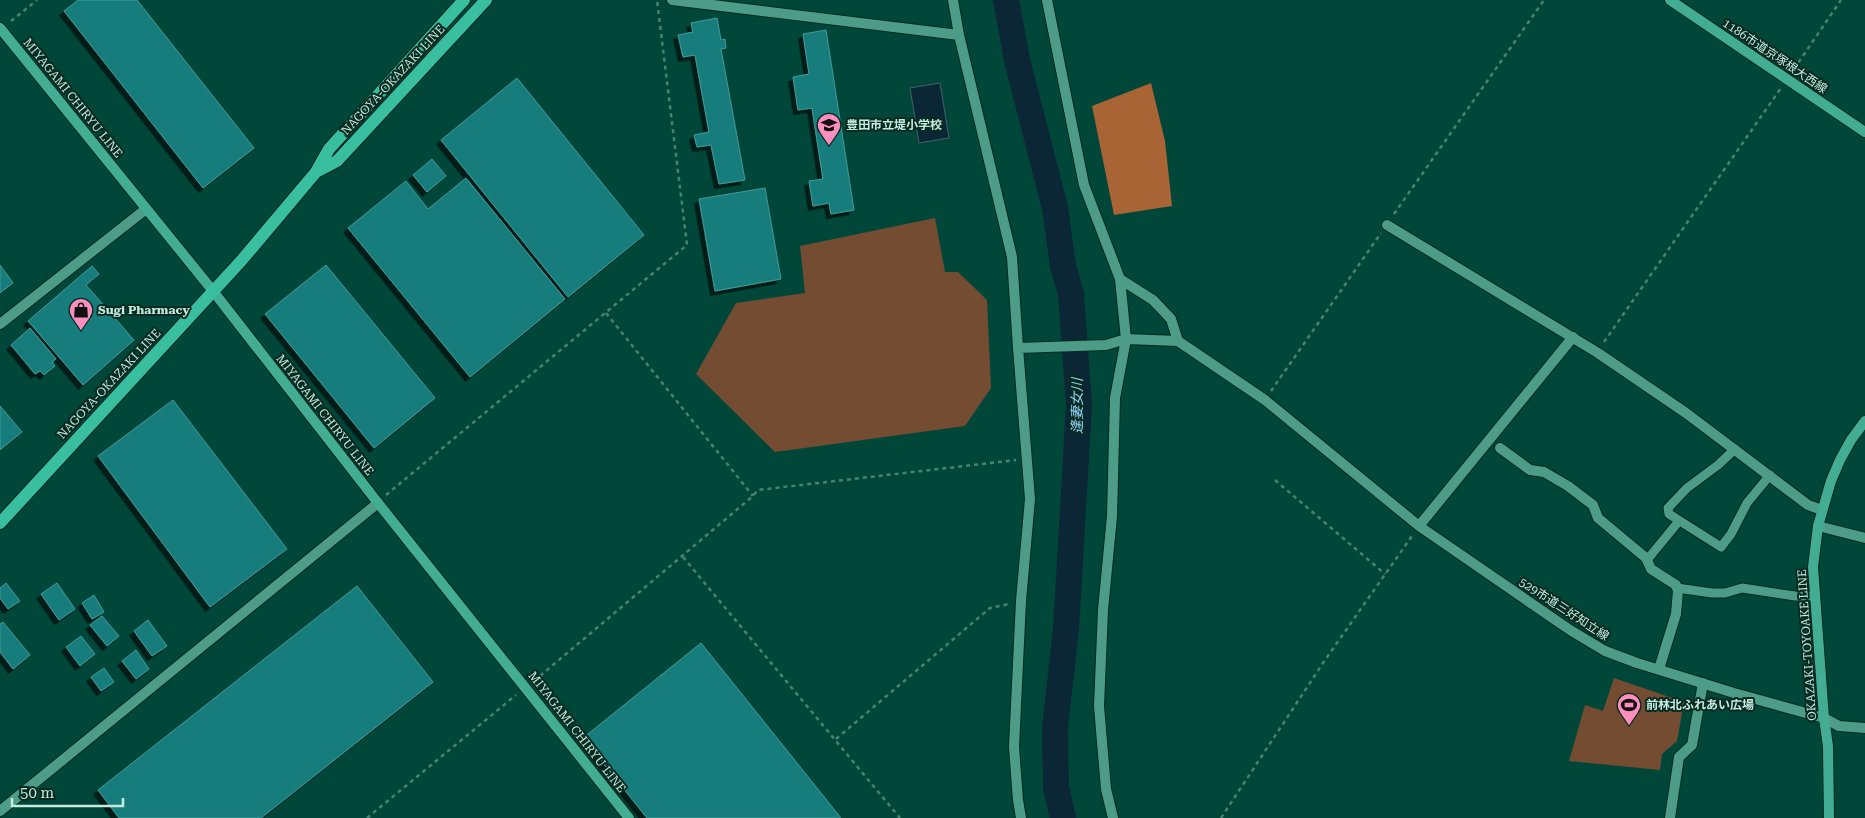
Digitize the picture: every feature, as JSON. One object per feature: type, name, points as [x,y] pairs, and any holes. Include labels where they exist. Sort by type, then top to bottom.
[{"type":"main road","name":"NAGOYA-OKAZAKI LINE","points":[[0,523],[213,291],[316,172],[329,149],[464,0]]},
{"type":"main road","name":"NAGOYA-OKAZAKI LINE","points":[[316,172],[337,161],[486,0]]},
{"type":"main road","name":"1186市道京塚根大西線","points":[[1670,0],[1865,132]]},
{"type":"main road","name":"MIYAGAMI CHIRYU LINE","points":[[0,29],[213,291],[378,503],[629,818]]},
{"type":"main road","name":"OKAZAKI-TOYOAKE LINE","points":[[1829,818],[1828,746],[1824,718],[1813,567],[1822,510],[1840,460],[1851,440],[1865,421]]},
{"type":"street","points":[[672,0],[959,35]]},
{"type":"street","points":[[953,0],[959,35],[1012,257],[1030,499],[1020,601],[1014,747],[1021,818]]},
{"type":"street","points":[[1047,0],[1084,186],[1120,279],[1126,339],[1115,398],[1112,516],[1103,610],[1099,706],[1106,789],[1113,818]]},
{"type":"street","points":[[0,324],[146,209]]},
{"type":"street","points":[[1387,225],[1598,352],[1686,413],[1808,505],[1822,510]]},
{"type":"street","points":[[1018,348],[1106,345],[1126,339],[1178,341],[1171,319],[1153,300],[1120,279]]},
{"type":"street","points":[[1419,526],[1573,337]]},
{"type":"street","name":"529市道三好知立線","points":[[1178,341],[1264,400],[1419,526],[1570,630],[1605,651],[1734,693],[1824,718],[1839,726],[1865,728]]},
{"type":"street","points":[[1500,448],[1530,470],[1544,472],[1568,486],[1593,505],[1598,518],[1647,560],[1651,568],[1676,585],[1678,602],[1676,614],[1659,670]]},
{"type":"street","points":[[2,812],[378,503]]},
{"type":"street","points":[[1818,526],[1865,538]]},
{"type":"street","points":[[1670,818],[1679,757],[1692,745],[1704,683]]},
{"type":"lane","points":[[1735,449],[1718,465],[1687,488],[1668,508],[1669,514],[1721,547],[1731,534],[1747,503],[1770,476]]},
{"type":"lane","points":[[1647,560],[1679,520]]},
{"type":"lane","points":[[1677,588],[1725,593],[1742,588],[1795,596],[1815,596]]},
{"type":"path","points":[[0,29],[36,0]]},
{"type":"path","points":[[378,503],[687,246],[657,0]]},
{"type":"path","points":[[1264,400],[1544,0]]},
{"type":"path","points":[[1598,352],[1841,0]]},
{"type":"path","points":[[606,313],[753,496]]},
{"type":"path","points":[[367,818],[683,557],[758,490],[1027,459]]},
{"type":"path","points":[[1275,480],[1385,574]]},
{"type":"path","points":[[1221,818],[1325,660],[1419,526]]},
{"type":"path","points":[[683,557],[900,818]]},
{"type":"path","points":[[836,740],[990,608],[1020,601]]},
{"type":"shaded area","points":[[1151,83],[1165,141],[1172,206],[1114,215],[1092,106]]},
{"type":"shaded area","points":[[935,218],[945,272],[958,272],[987,300],[991,388],[965,426],[775,452],[696,374],[736,303],[805,293],[800,246]]},
{"type":"shaded area","name":"前林北ふれあい広場","points":[[1614,678],[1684,702],[1677,741],[1662,754],[1660,770],[1569,761],[1585,705],[1603,711]]},
{"type":"water","points":[[940,83],[949,138],[919,143],[910,88]]},
{"type":"building","points":[[78,0],[137,0],[254,148],[203,188],[64,11]]},
{"type":"building","points":[[717,18],[721,40],[725,39],[726,48],[721,49],[745,180],[719,184],[711,145],[697,147],[694,135],[709,132],[695,55],[683,57],[678,35],[693,32],[691,23]]},
{"type":"building","points":[[826,30],[854,210],[831,214],[829,203],[813,206],[809,181],[823,179],[812,108],[798,110],[793,77],[809,74],[803,34]]},
{"type":"building","points":[[517,78],[644,235],[568,297],[441,140]]},
{"type":"building","points":[[432,159],[446,176],[427,192],[413,175]]},
{"type":"building","points":[[466,178],[565,299],[470,377],[348,228],[406,181],[428,209]]},
{"type":"building","points":[[765,188],[781,279],[715,291],[699,199]]},
{"type":"building","points":[[0,265],[13,283],[0,293]]},
{"type":"building","points":[[326,265],[435,398],[374,448],[265,314]]},
{"type":"building","name":"Sugi Pharmacy","points":[[92,266],[99,274],[86,285],[134,340],[83,385],[28,321]]},
{"type":"building","points":[[30,328],[56,359],[52,362],[55,366],[44,375],[40,371],[35,374],[11,345]]},
{"type":"building","points":[[173,400],[287,549],[210,607],[98,456]]},
{"type":"building","points":[[0,406],[22,432],[0,450]]},
{"type":"building","points":[[6,583],[20,601],[8,609],[0,598],[0,588]]},
{"type":"building","points":[[57,583],[75,609],[59,620],[41,594]]},
{"type":"building","points":[[357,586],[433,682],[261,818],[119,818],[98,790]]},
{"type":"building","points":[[94,595],[104,612],[92,619],[82,603]]},
{"type":"building","points":[[102,616],[119,636],[107,646],[90,625]]},
{"type":"building","points":[[148,620],[167,646],[152,656],[134,631]]},
{"type":"building","points":[[3,622],[30,655],[13,669],[0,652],[0,624]]},
{"type":"building","points":[[81,636],[95,654],[80,666],[66,647]]},
{"type":"building","points":[[701,643],[841,818],[647,818],[583,738]]},
{"type":"building","points":[[136,650],[149,669],[136,679],[122,661]]},
{"type":"building","points":[[104,668],[114,682],[101,691],[91,677]]},
{"type":"waterway","name":"逢妻女川","points":[[1006,0],[1017,60],[1055,208],[1063,266],[1071,294],[1079,405],[1066,629],[1055,728],[1056,787],[1063,818]]},
{"type":"place","name":"豊田市立堤小学校","points":[[829,146]]},
{"type":"place","name":"Sugi Pharmacy","points":[[81,331]]},
{"type":"place","name":"前林北ふれあい広場","points":[[1629,726]]}]
